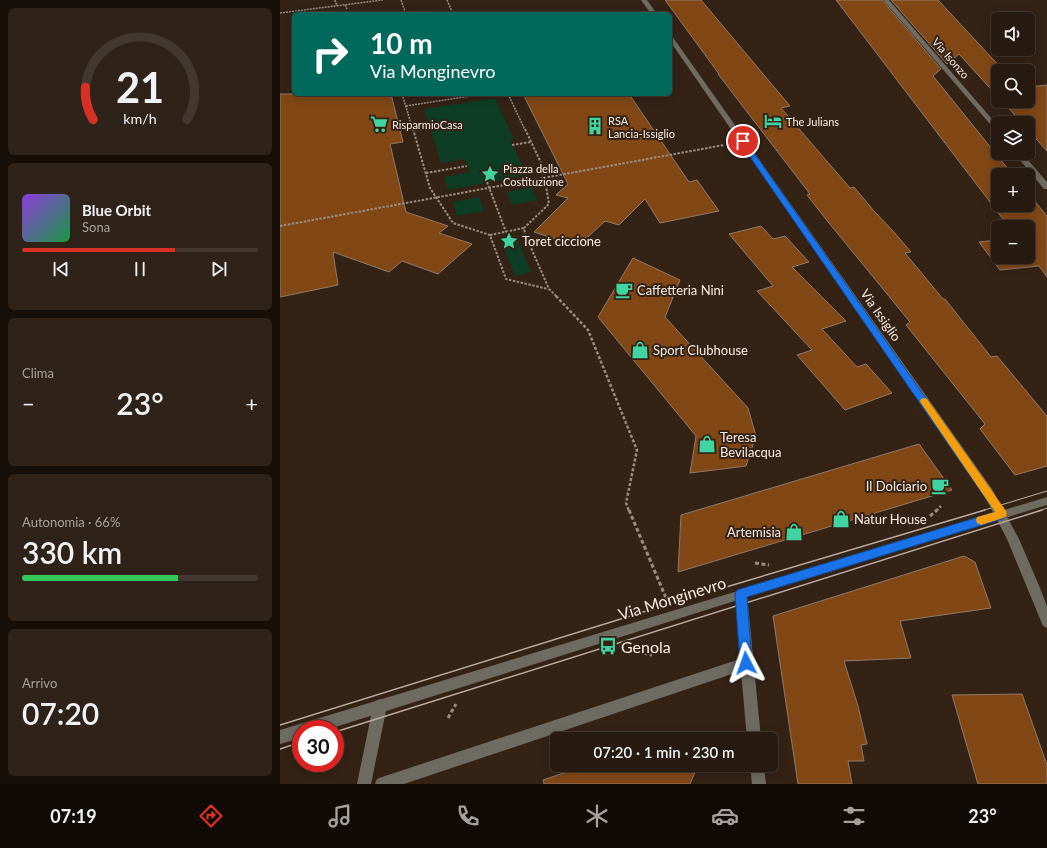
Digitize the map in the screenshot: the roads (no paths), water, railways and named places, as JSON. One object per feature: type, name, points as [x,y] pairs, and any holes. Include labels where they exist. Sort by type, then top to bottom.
[{"type":"street","points":[[644,0],[653,12]]},
{"type":"street","name":"Via Isonzo","points":[[886,0],[991,122]]},
{"type":"street","name":"Via Issiglio","points":[[672,40],[1002,514],[1018,548],[1047,622]]},
{"type":"street","points":[[1024,160],[1047,187]]},
{"type":"street","name":"Via Monginevro","points":[[336,720],[1047,501]]},
{"type":"street","points":[[741,594],[753,732]]},
{"type":"street","points":[[382,784],[746,663]]},
{"type":"street","points":[[364,784],[380,706]]},
{"type":"street","points":[[280,737],[292,734]]},
{"type":"street","points":[[758,772],[759,784]]},
{"type":"tram line","points":[[981,511],[1047,491]]},
{"type":"tram line","points":[[1040,511],[1047,508]]},
{"type":"tram line","points":[[280,725],[669,604],[985,510]]},
{"type":"tram line","points":[[344,729],[1040,511]]},
{"type":"tram line","points":[[280,749],[292,745]]},
{"type":"place","name":"The Julians","points":[[773,121]]},
{"type":"place","name":"RisparmioCasa","points":[[379,124]]},
{"type":"place","name":"RSA Lancia-Issiglio","points":[[595,126]]},
{"type":"place","name":"Piazza della Costituzione","points":[[490,174]]},
{"type":"place","name":"Toret ciccione","points":[[509,241]]},
{"type":"place","name":"Caffetteria Nini","points":[[624,290]]},
{"type":"place","name":"Sport Clubhouse","points":[[640,350]]},
{"type":"place","name":"Teresa Bevilacqua","points":[[707,444]]},
{"type":"place","name":"Il Dolciario","points":[[940,486]]},
{"type":"place","name":"Natur House","points":[[841,519]]},
{"type":"place","name":"Artemisia","points":[[794,532]]},
{"type":"place","name":"Genola","points":[[608,646]]}]
